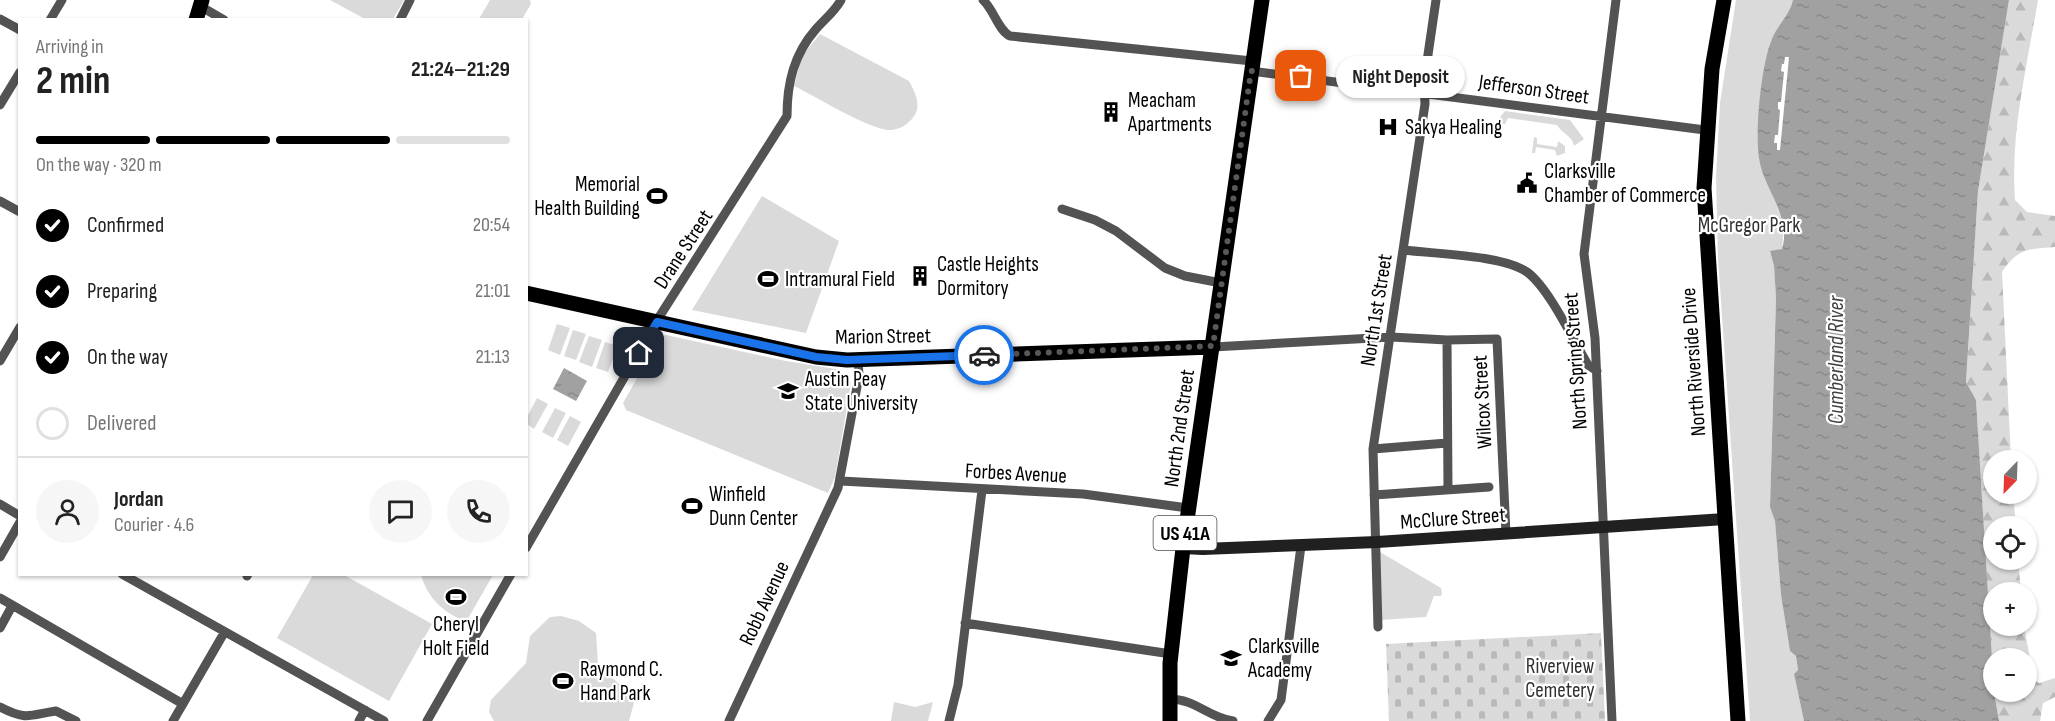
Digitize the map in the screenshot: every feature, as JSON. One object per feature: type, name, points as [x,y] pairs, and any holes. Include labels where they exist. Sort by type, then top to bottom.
[{"type":"main road","name":"North 2nd Street","points":[[1170,721],[1171,654],[1188,508],[1262,0]]},
{"type":"main road","name":"North Riverside Drive","points":[[1724,0],[1712,69],[1706,130],[1705,232],[1738,721]]},
{"type":"main road","name":"Marion Street","points":[[528,293],[816,357],[858,359],[1213,346]]},
{"type":"main road","name":"McClure Street","points":[[1183,548],[1377,542],[1725,519]]},
{"type":"street","points":[[51,18],[62,0]]},
{"type":"street","points":[[401,18],[410,0]]},
{"type":"street","name":"Drane Street","points":[[528,545],[657,322],[787,116],[787,97],[795,62],[809,38],[841,0]]},
{"type":"street","name":"Jefferson Street","points":[[983,0],[994,12],[1004,32],[1010,36],[1252,66],[1706,130]]},
{"type":"street","name":"North 1st Street","points":[[1378,627],[1377,542],[1372,449],[1425,104],[1424,92],[1436,0]]},
{"type":"street","name":"North Spring Street","points":[[1612,721],[1597,371],[1593,311],[1584,254],[1616,0]]},
{"type":"street","points":[[199,9],[219,18]]},
{"type":"street","points":[[0,19],[18,29]]},
{"type":"street","points":[[0,105],[18,75]]},
{"type":"street","points":[[0,201],[18,211]]},
{"type":"street","points":[[1062,209],[1095,220],[1116,231],[1165,268],[1185,276],[1221,283]]},
{"type":"street","points":[[1404,250],[1492,260],[1525,271],[1541,286],[1588,365],[1597,371]]},
{"type":"street","points":[[0,361],[18,333]]},
{"type":"street","name":"Wilcox Street","points":[[1391,337],[1447,340],[1497,339],[1506,534]]},
{"type":"street","name":"Marion Street","points":[[1213,346],[1391,337]]},
{"type":"street","points":[[1447,340],[1448,490]]},
{"type":"street","name":"Robb Avenue","points":[[729,721],[841,481],[859,376],[858,359]]},
{"type":"street","points":[[1372,449],[1447,443]]},
{"type":"street","name":"Forbes Avenue","points":[[841,481],[1083,494],[1188,508]]},
{"type":"street","points":[[1374,495],[1489,487]]},
{"type":"street","points":[[949,721],[958,685],[981,490]]},
{"type":"street","points":[[0,504],[18,515]]},
{"type":"street","points":[[0,557],[18,526]]},
{"type":"street","points":[[1268,721],[1281,700],[1301,546]]},
{"type":"street","points":[[125,576],[384,721]]},
{"type":"street","points":[[427,721],[511,576]]},
{"type":"street","points":[[0,598],[183,704]]},
{"type":"street","points":[[0,628],[12,606]]},
{"type":"street","points":[[965,623],[1171,654]]},
{"type":"street","points":[[173,721],[224,633]]},
{"type":"street","points":[[1169,699],[1185,699],[1210,716],[1233,721]]},
{"type":"street","points":[[0,707],[18,716],[27,717],[56,711],[76,721]]},
{"type":"street","points":[[358,721],[365,710]]},
{"type":"green space","points":[[330,0],[404,0],[394,18],[363,18]]},
{"type":"green space","points":[[490,0],[530,0],[531,4],[523,18],[480,18]]},
{"type":"green space","name":"McGregor Park","points":[[1736,0],[1793,0],[1770,43],[1759,158],[1784,226],[1782,249],[1770,252],[1774,266],[1776,298],[1770,507],[1775,520],[1781,595],[1790,651],[1796,656],[1798,670],[1794,674],[1804,721],[1750,721],[1718,258],[1716,178],[1720,103]]},
{"type":"green space","points":[[2009,0],[2038,0],[2017,125],[2015,200],[2027,212],[2055,216],[2055,247],[2024,251],[2013,258],[2002,272],[2011,450],[1983,450],[1983,504],[2014,504],[2015,516],[1983,517],[1976,400],[1966,382],[1978,191]]},
{"type":"green space","points":[[820,34],[909,81],[916,96],[917,106],[917,111],[911,120],[897,129],[882,129],[857,119],[794,86],[802,56]]},
{"type":"green space","points":[[1505,111],[1570,120],[1584,139],[1574,146],[1571,139],[1557,125],[1508,118],[1505,124],[1502,124],[1500,117]]},
{"type":"green space","points":[[1534,137],[1537,138],[1537,144],[1557,147],[1558,141],[1565,146],[1565,153],[1557,156],[1555,150],[1536,147],[1535,153],[1532,153]]},
{"type":"green space","name":"Intramural Field","points":[[762,196],[839,241],[806,333],[692,310]]},
{"type":"green space","points":[[557,324],[570,328],[560,355],[548,350]]},
{"type":"green space","points":[[573,330],[586,334],[576,360],[564,356]]},
{"type":"green space","points":[[666,335],[786,361],[842,370],[841,380],[851,381],[851,384],[835,477],[828,493],[626,410],[623,403],[661,336]]},
{"type":"green space","points":[[589,336],[602,340],[592,367],[579,362]]},
{"type":"green space","points":[[605,342],[618,346],[608,372],[596,368]]},
{"type":"green space","points":[[537,398],[548,404],[534,429],[528,425],[528,415]]},
{"type":"green space","points":[[555,408],[566,413],[553,438],[542,432]]},
{"type":"green space","points":[[570,416],[581,422],[568,446],[557,440]]},
{"type":"green space","points":[[1380,552],[1441,588],[1441,596],[1434,596],[1426,617],[1380,620]]},
{"type":"green space","points":[[1986,570],[2019,570],[2020,582],[1987,582]]},
{"type":"green space","points":[[312,576],[346,576],[432,624],[389,701],[277,638]]},
{"type":"green space","name":"Cheryl Holt Field","points":[[421,576],[492,576],[466,622],[450,614],[438,604],[424,584]]},
{"type":"green space","name":"Raymond C. Hand Park","points":[[561,616],[579,621],[596,633],[598,664],[635,699],[629,721],[494,721],[489,712],[491,700],[526,663],[530,636],[550,617]]},
{"type":"green space","name":"Riverview Cemetery","points":[[1601,633],[1605,721],[1389,721],[1386,644]]},
{"type":"green space","points":[[1990,636],[2026,636],[2028,648],[1991,648]]},
{"type":"green space","points":[[2055,678],[2055,697],[2043,703],[2040,721],[1999,721],[1996,702],[2037,702],[2037,682]]},
{"type":"green space","points":[[894,702],[915,707],[933,702],[928,721],[891,721]]},
{"type":"water","name":"Cumberland River","points":[[1793,0],[2009,0],[1978,191],[1966,382],[1976,400],[1983,516],[1983,570],[1986,570],[1987,582],[1983,582],[1983,636],[1991,636],[1991,648],[1983,648],[1983,702],[1996,702],[1999,721],[1804,721],[1794,674],[1798,670],[1796,656],[1790,651],[1781,595],[1775,521],[1770,507],[1776,298],[1774,266],[1770,251],[1782,249],[1784,237],[1780,214],[1762,169],[1758,146],[1760,100],[1767,55],[1772,38]]},
{"type":"water","points":[[564,368],[587,381],[576,401],[553,389]]},
{"type":"pier","points":[[1785,57],[1789,57],[1780,150],[1777,150],[1777,143],[1774,143],[1775,135],[1778,135],[1780,110],[1778,102],[1781,102],[1784,72],[1781,71]]},
{"type":"way so far","points":[[984,355],[1163,350],[1213,346],[1251,71],[1301,76]]},
{"type":"place","name":"Night Deposit","points":[[1301,76]]},
{"type":"place","name":"Meacham Apartments","points":[[1111,112]]},
{"type":"place","name":"Sakya Healing","points":[[1388,127]]},
{"type":"place","name":"Clarksville Chamber of Commerce","points":[[1527,183]]},
{"type":"place","name":"Memorial Health Building","points":[[657,196]]},
{"type":"place","name":"Castle Heights Dormitory","points":[[920,276]]},
{"type":"place","name":"Intramural Field","points":[[768,279]]},
{"type":"place","name":"Austin Peay State University","points":[[788,391]]},
{"type":"place","name":"Winfield Dunn Center","points":[[692,506]]},
{"type":"place","name":"Cheryl Holt Field","points":[[456,597]]},
{"type":"place","name":"Clarksville Academy","points":[[1231,658]]},
{"type":"place","name":"Raymond C. Hand Park","points":[[563,681]]},
{"type":"route","points":[[639,353],[657,322],[816,357],[847,360],[984,355]]}]
